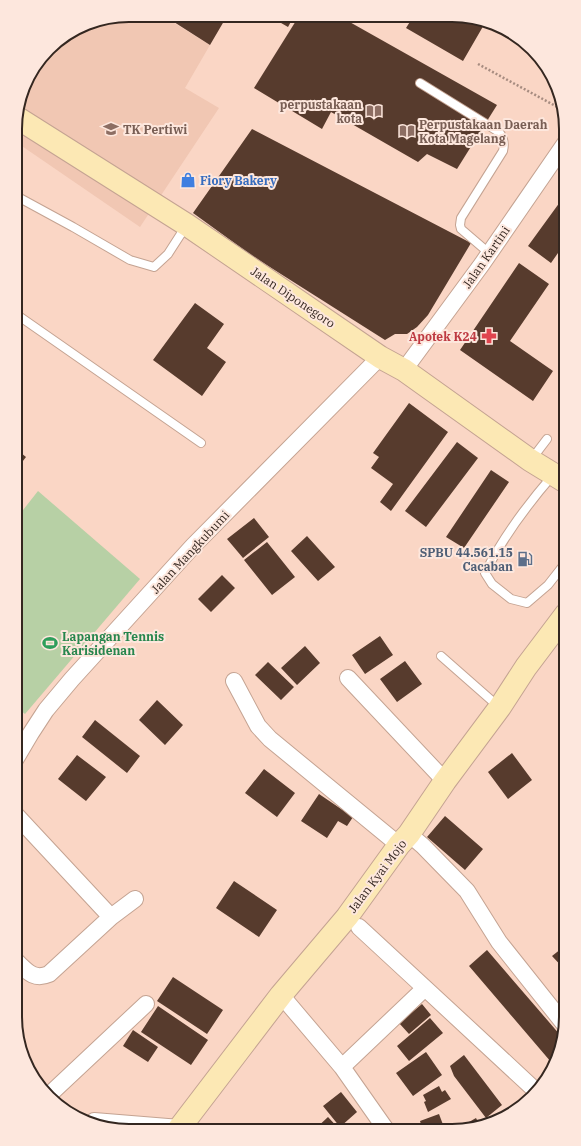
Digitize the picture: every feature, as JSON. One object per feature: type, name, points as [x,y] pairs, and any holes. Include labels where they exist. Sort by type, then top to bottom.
[{"type":"main road","name":"Jalan Diponegoro","points":[[23,121],[187,225],[380,357],[404,370],[530,460],[559,477]]},
{"type":"main road","name":"Jalan Kyai Mojo","points":[[183,1124],[281,995],[347,917],[559,623]]},
{"type":"street","name":"Jalan Kartini","points":[[404,370],[489,253],[559,152]]},
{"type":"street","name":"Jalan Mangkubumi","points":[[22,748],[46,710],[72,679],[193,546],[380,357]]},
{"type":"street","points":[[348,678],[445,781]]},
{"type":"street","points":[[234,681],[258,726],[270,739],[404,840],[423,846],[467,891],[499,942],[559,1017]]},
{"type":"street","points":[[22,822],[111,917]]},
{"type":"street","points":[[22,967],[36,977],[49,974],[111,917],[135,899]]},
{"type":"street","points":[[359,927],[532,1088]]},
{"type":"street","points":[[342,1067],[425,988]]},
{"type":"street","points":[[281,995],[342,1067],[382,1124]]},
{"type":"street","points":[[52,1092],[146,1004]]},
{"type":"lane","points":[[420,83],[499,132],[502,136],[504,143],[503,151],[461,218],[460,225],[461,229],[489,253]]},
{"type":"lane","points":[[22,199],[130,260],[154,268],[168,254],[187,225]]},
{"type":"lane","points":[[22,318],[201,443]]},
{"type":"lane","points":[[530,460],[547,439]]},
{"type":"lane","points":[[559,479],[534,499],[495,553],[485,573],[492,584],[511,599],[527,603],[548,585],[559,571]]},
{"type":"lane","points":[[441,656],[500,707]]},
{"type":"path","points":[[478,64],[557,107]]},
{"type":"shaded area","name":"TK Pertiwi","points":[[172,22],[210,45],[185,88],[219,108],[140,227],[22,146],[23,115],[30,88],[40,70],[59,49],[76,36],[95,28],[115,23]]},
{"type":"green space","name":"Lapangan Tennis Karisidenan","points":[[38,491],[140,579],[25,714],[22,712],[22,511]]},
{"type":"building","points":[[174,22],[223,22],[210,45]]},
{"type":"building","points":[[279,22],[291,22],[288,27]]},
{"type":"building","points":[[295,22],[350,22],[497,105],[457,169],[427,154],[418,162],[331,112],[322,129],[254,88]]},
{"type":"building","points":[[410,22],[459,22],[483,27],[463,61],[406,28]]},
{"type":"building","points":[[252,129],[471,243],[428,315],[417,327],[407,334],[395,334],[385,340],[251,255],[193,213]]},
{"type":"building","points":[[559,203],[559,252],[551,263],[528,246]]},
{"type":"building","points":[[519,263],[549,284],[510,341],[553,371],[533,401],[460,350]]},
{"type":"building","points":[[195,303],[224,324],[207,348],[226,362],[202,396],[153,360]]},
{"type":"building","points":[[409,403],[448,432],[391,511],[380,502],[393,484],[371,468],[379,457],[373,453]]},
{"type":"building","points":[[457,442],[478,458],[426,527],[405,511]]},
{"type":"building","points":[[22,454],[26,457],[22,462]]},
{"type":"building","points":[[491,470],[509,482],[464,548],[446,537]]},
{"type":"building","points":[[254,518],[269,537],[243,558],[227,539]]},
{"type":"building","points":[[307,536],[335,567],[318,581],[291,551]]},
{"type":"building","points":[[267,542],[295,577],[272,595],[244,560]]},
{"type":"building","points":[[222,575],[235,588],[211,612],[198,599]]},
{"type":"building","points":[[380,636],[393,655],[365,674],[352,655]]},
{"type":"building","points":[[305,646],[320,663],[297,685],[281,668]]},
{"type":"building","points":[[405,661],[422,684],[397,702],[380,679]]},
{"type":"building","points":[[268,662],[294,687],[281,700],[255,675]]},
{"type":"building","points":[[157,700],[183,725],[165,745],[139,720]]},
{"type":"building","points":[[95,720],[140,756],[127,773],[82,737]]},
{"type":"building","points":[[512,753],[532,780],[508,799],[488,772]]},
{"type":"building","points":[[77,755],[106,777],[86,801],[58,779]]},
{"type":"building","points":[[264,769],[295,793],[277,817],[245,793]]},
{"type":"building","points":[[319,794],[353,817],[347,826],[338,821],[327,838],[301,821]]},
{"type":"building","points":[[445,816],[483,849],[465,870],[427,837]]},
{"type":"building","points":[[234,881],[277,910],[259,937],[216,908]]},
{"type":"building","points":[[487,950],[558,1032],[550,1061],[469,966]]},
{"type":"building","points":[[559,950],[559,964],[552,956]]},
{"type":"building","points":[[173,977],[223,1010],[207,1034],[157,1001]]},
{"type":"building","points":[[422,1004],[431,1015],[409,1034],[399,1023]]},
{"type":"building","points":[[158,1006],[208,1040],[191,1065],[141,1032]]},
{"type":"building","points":[[430,1018],[443,1033],[409,1061],[397,1046]]},
{"type":"building","points":[[133,1030],[158,1047],[148,1062],[123,1046]]},
{"type":"building","points":[[426,1052],[442,1075],[413,1096],[396,1073]]},
{"type":"building","points":[[464,1055],[502,1105],[486,1118],[454,1076],[450,1066]]},
{"type":"building","points":[[439,1086],[442,1092],[445,1090],[451,1099],[428,1112],[423,1095]]},
{"type":"building","points":[[341,1092],[357,1112],[343,1124],[338,1124],[323,1106]]},
{"type":"building","points":[[439,1114],[443,1124],[421,1124],[420,1121]]},
{"type":"building","points":[[328,1117],[334,1124],[320,1124]]},
{"type":"building","points":[[476,1118],[477,1121],[473,1122],[468,1123]]},
{"type":"place","name":"perpustakaan kota","points":[[374,111]]},
{"type":"place","name":"TK Pertiwi","points":[[111,129]]},
{"type":"place","name":"Perpustakaan Daerah Kota Magelang","points":[[407,131]]},
{"type":"place","name":"Fiory Bakery","points":[[188,180]]},
{"type":"place","name":"Apotek K24","points":[[489,336]]},
{"type":"place","name":"SPBU 44.561.15 Cacaban","points":[[525,559]]},
{"type":"place","name":"Lapangan Tennis Karisidenan","points":[[50,643]]}]
